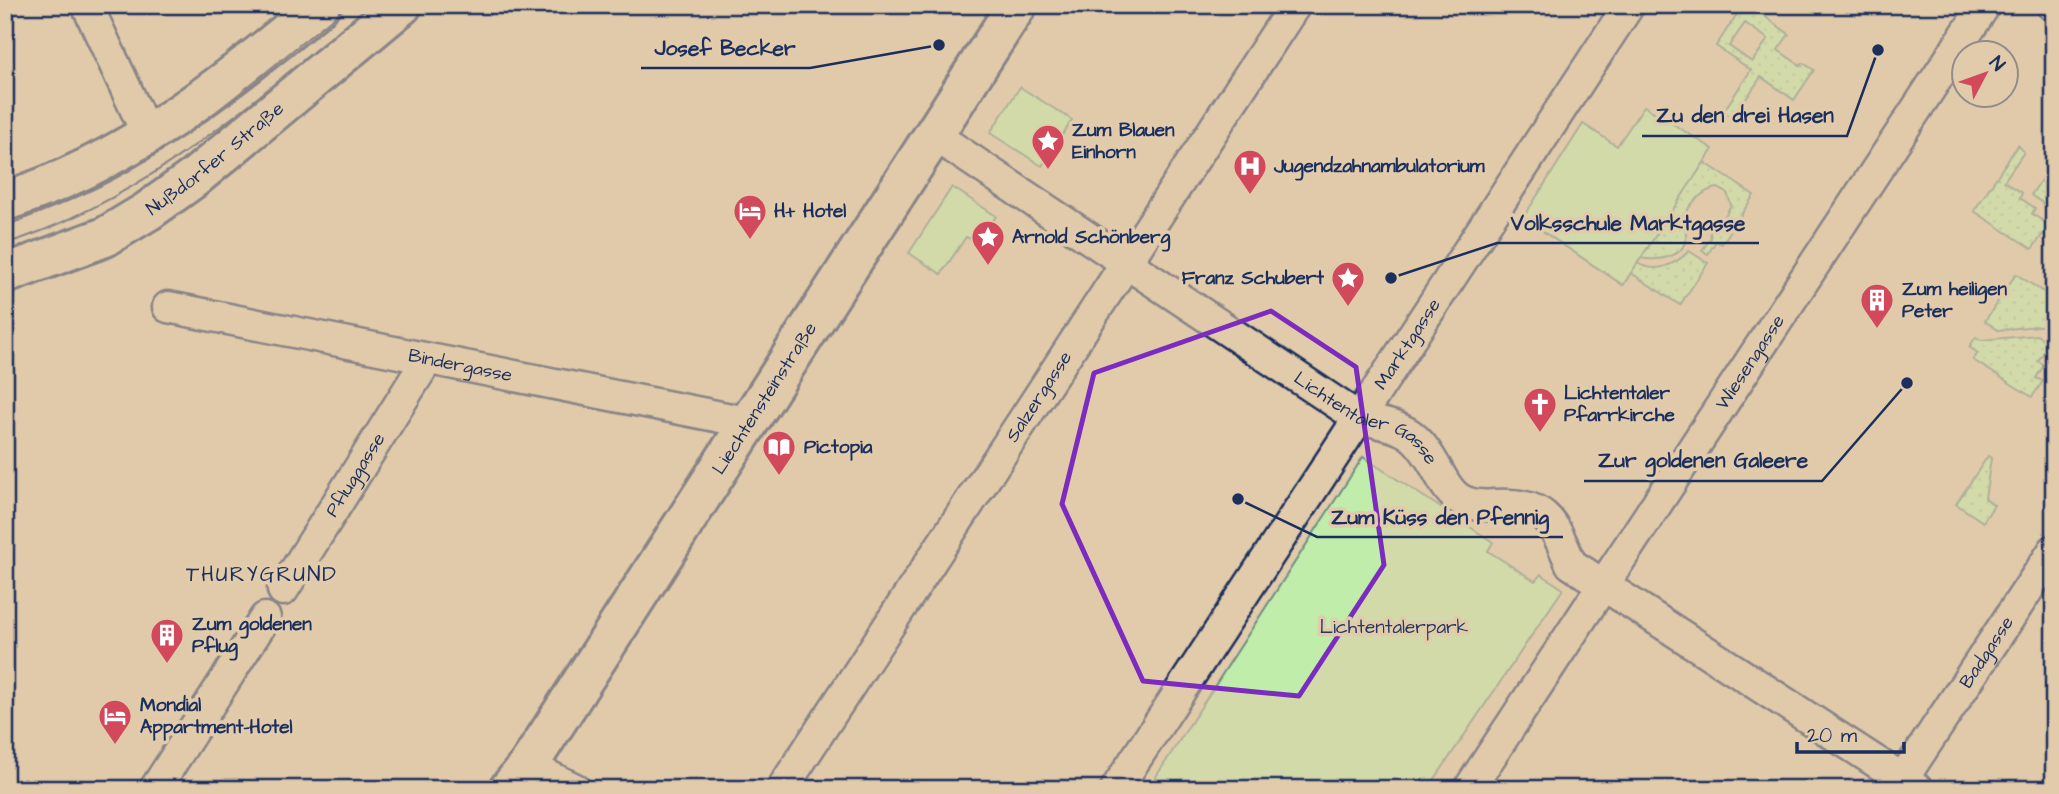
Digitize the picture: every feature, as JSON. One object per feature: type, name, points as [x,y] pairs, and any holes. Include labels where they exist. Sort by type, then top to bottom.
[{"type":"street","points":[[87,5],[148,136]]},
{"type":"street","points":[[5,201],[77,172],[148,136],[320,5]]},
{"type":"street","name":"Nußdorfer Straße","points":[[5,274],[105,237],[148,211],[194,178],[402,5]]},
{"type":"street","name":"Liechtensteinstraße","points":[[518,777],[751,423],[1017,5]]},
{"type":"street","name":"Salzergasse","points":[[782,789],[1295,5]]},
{"type":"street","name":"Marktgasse","points":[[1116,789],[1629,5]]},
{"type":"street","name":"Wiesengasse","points":[[1469,789],[1985,5]]},
{"type":"street","name":"Lichtentaler Gasse","points":[[934,135],[1359,418],[1401,428],[1419,439],[1446,486],[1459,499],[1482,506],[1524,504],[1548,519],[1571,564],[1906,785]]},
{"type":"street","name":"Bindergasse","points":[[168,307],[751,423]]},
{"type":"street","name":"Pfluggasse","points":[[282,590],[427,359]]},
{"type":"street","name":"Badgasse","points":[[1906,785],[2054,550]]},
{"type":"street","points":[[155,789],[265,618]]},
{"type":"street","points":[[518,777],[575,789]]},
{"type":"highlighted area","points":[[1271,311],[1356,367],[1384,565],[1299,696],[1143,681],[1062,504],[1094,373]]},
{"type":"green space","points":[[1743,5],[1749,5],[1789,34],[1778,50],[1801,66],[1803,63],[1814,70],[1794,100],[1761,77],[1733,118],[1723,112],[1751,70],[1716,46]],"holes":[[[1745,23],[1768,39],[1752,62],[1729,46]]]},
{"type":"green space","points":[[1020,87],[1072,120],[1042,166],[990,133]]},
{"type":"green space","points":[[1644,106],[1713,149],[1623,285],[1523,218],[1583,124],[1617,146]]},
{"type":"green space","points":[[2018,145],[2024,152],[2004,181],[2022,193],[2020,198],[2035,208],[2032,214],[2048,224],[2054,217],[2054,240],[2043,234],[2032,249],[1974,211]]},
{"type":"green space","points":[[2054,161],[2054,211],[2031,195]]},
{"type":"green space","points":[[1704,162],[1754,195],[1722,244],[1716,241],[1708,254],[1702,250],[1711,238],[1709,228],[1725,216],[1731,205],[1727,193],[1718,188],[1701,195],[1691,205],[1685,216],[1686,238],[1680,250],[1661,259],[1640,258],[1637,263],[1658,268],[1671,264],[1689,251],[1708,263],[1680,305],[1631,273],[1623,285],[1523,218]]},
{"type":"green space","points":[[952,187],[996,216],[980,243],[966,237],[941,274],[909,253]]},
{"type":"green space","points":[[2016,274],[2054,299],[2054,329],[2048,325],[1998,330],[1985,321]]},
{"type":"green space","points":[[2037,335],[2049,344],[2038,361],[2044,365],[2036,378],[2043,381],[2032,397],[1973,360],[1978,353],[1969,347],[1976,337],[1981,340]]},
{"type":"green space","points":[[1988,456],[1991,458],[1985,498],[1994,505],[1983,522],[1956,504]]},
{"type":"green space","name":"Lichtentalerpark","points":[[1363,457],[1493,542],[1488,551],[1535,581],[1541,574],[1563,589],[1428,789],[1148,789]]},
{"type":"tram line","points":[[5,226],[97,187],[157,154],[241,93],[349,5]]},
{"type":"tram line","points":[[5,244],[57,225],[154,173],[243,110],[370,5]]},
{"type":"place","name":"Josef Becker","points":[[939,45]]},
{"type":"place","name":"Zu den drei Hasen","points":[[1878,50]]},
{"type":"place","name":"Zum Blauen Einhorn","points":[[1048,171]]},
{"type":"place","name":"Jugendzahnambulatorium","points":[[1250,196]]},
{"type":"place","name":"H+ Hotel","points":[[750,241]]},
{"type":"place","name":"Arnold Schönberg","points":[[988,267]]},
{"type":"place","name":"Volksschule Marktgasse","points":[[1391,278]]},
{"type":"place","name":"Franz Schubert","points":[[1348,308]]},
{"type":"place","name":"Zum heiligen Peter","points":[[1877,330]]},
{"type":"place","name":"Zur goldenen Galeere","points":[[1907,383]]},
{"type":"place","name":"Lichtentaler Pfarrkirche","points":[[1540,434]]},
{"type":"place","name":"Pictopia","points":[[779,477]]},
{"type":"place","name":"Zum Küss den Pfennig","points":[[1238,499]]},
{"type":"place","name":"Zum goldenen Pflug","points":[[167,665]]},
{"type":"place","name":"Mondial Appartment-Hotel","points":[[115,746]]},
{"type":"district","name":"THURYGRUND","points":[[262,574]]}]
